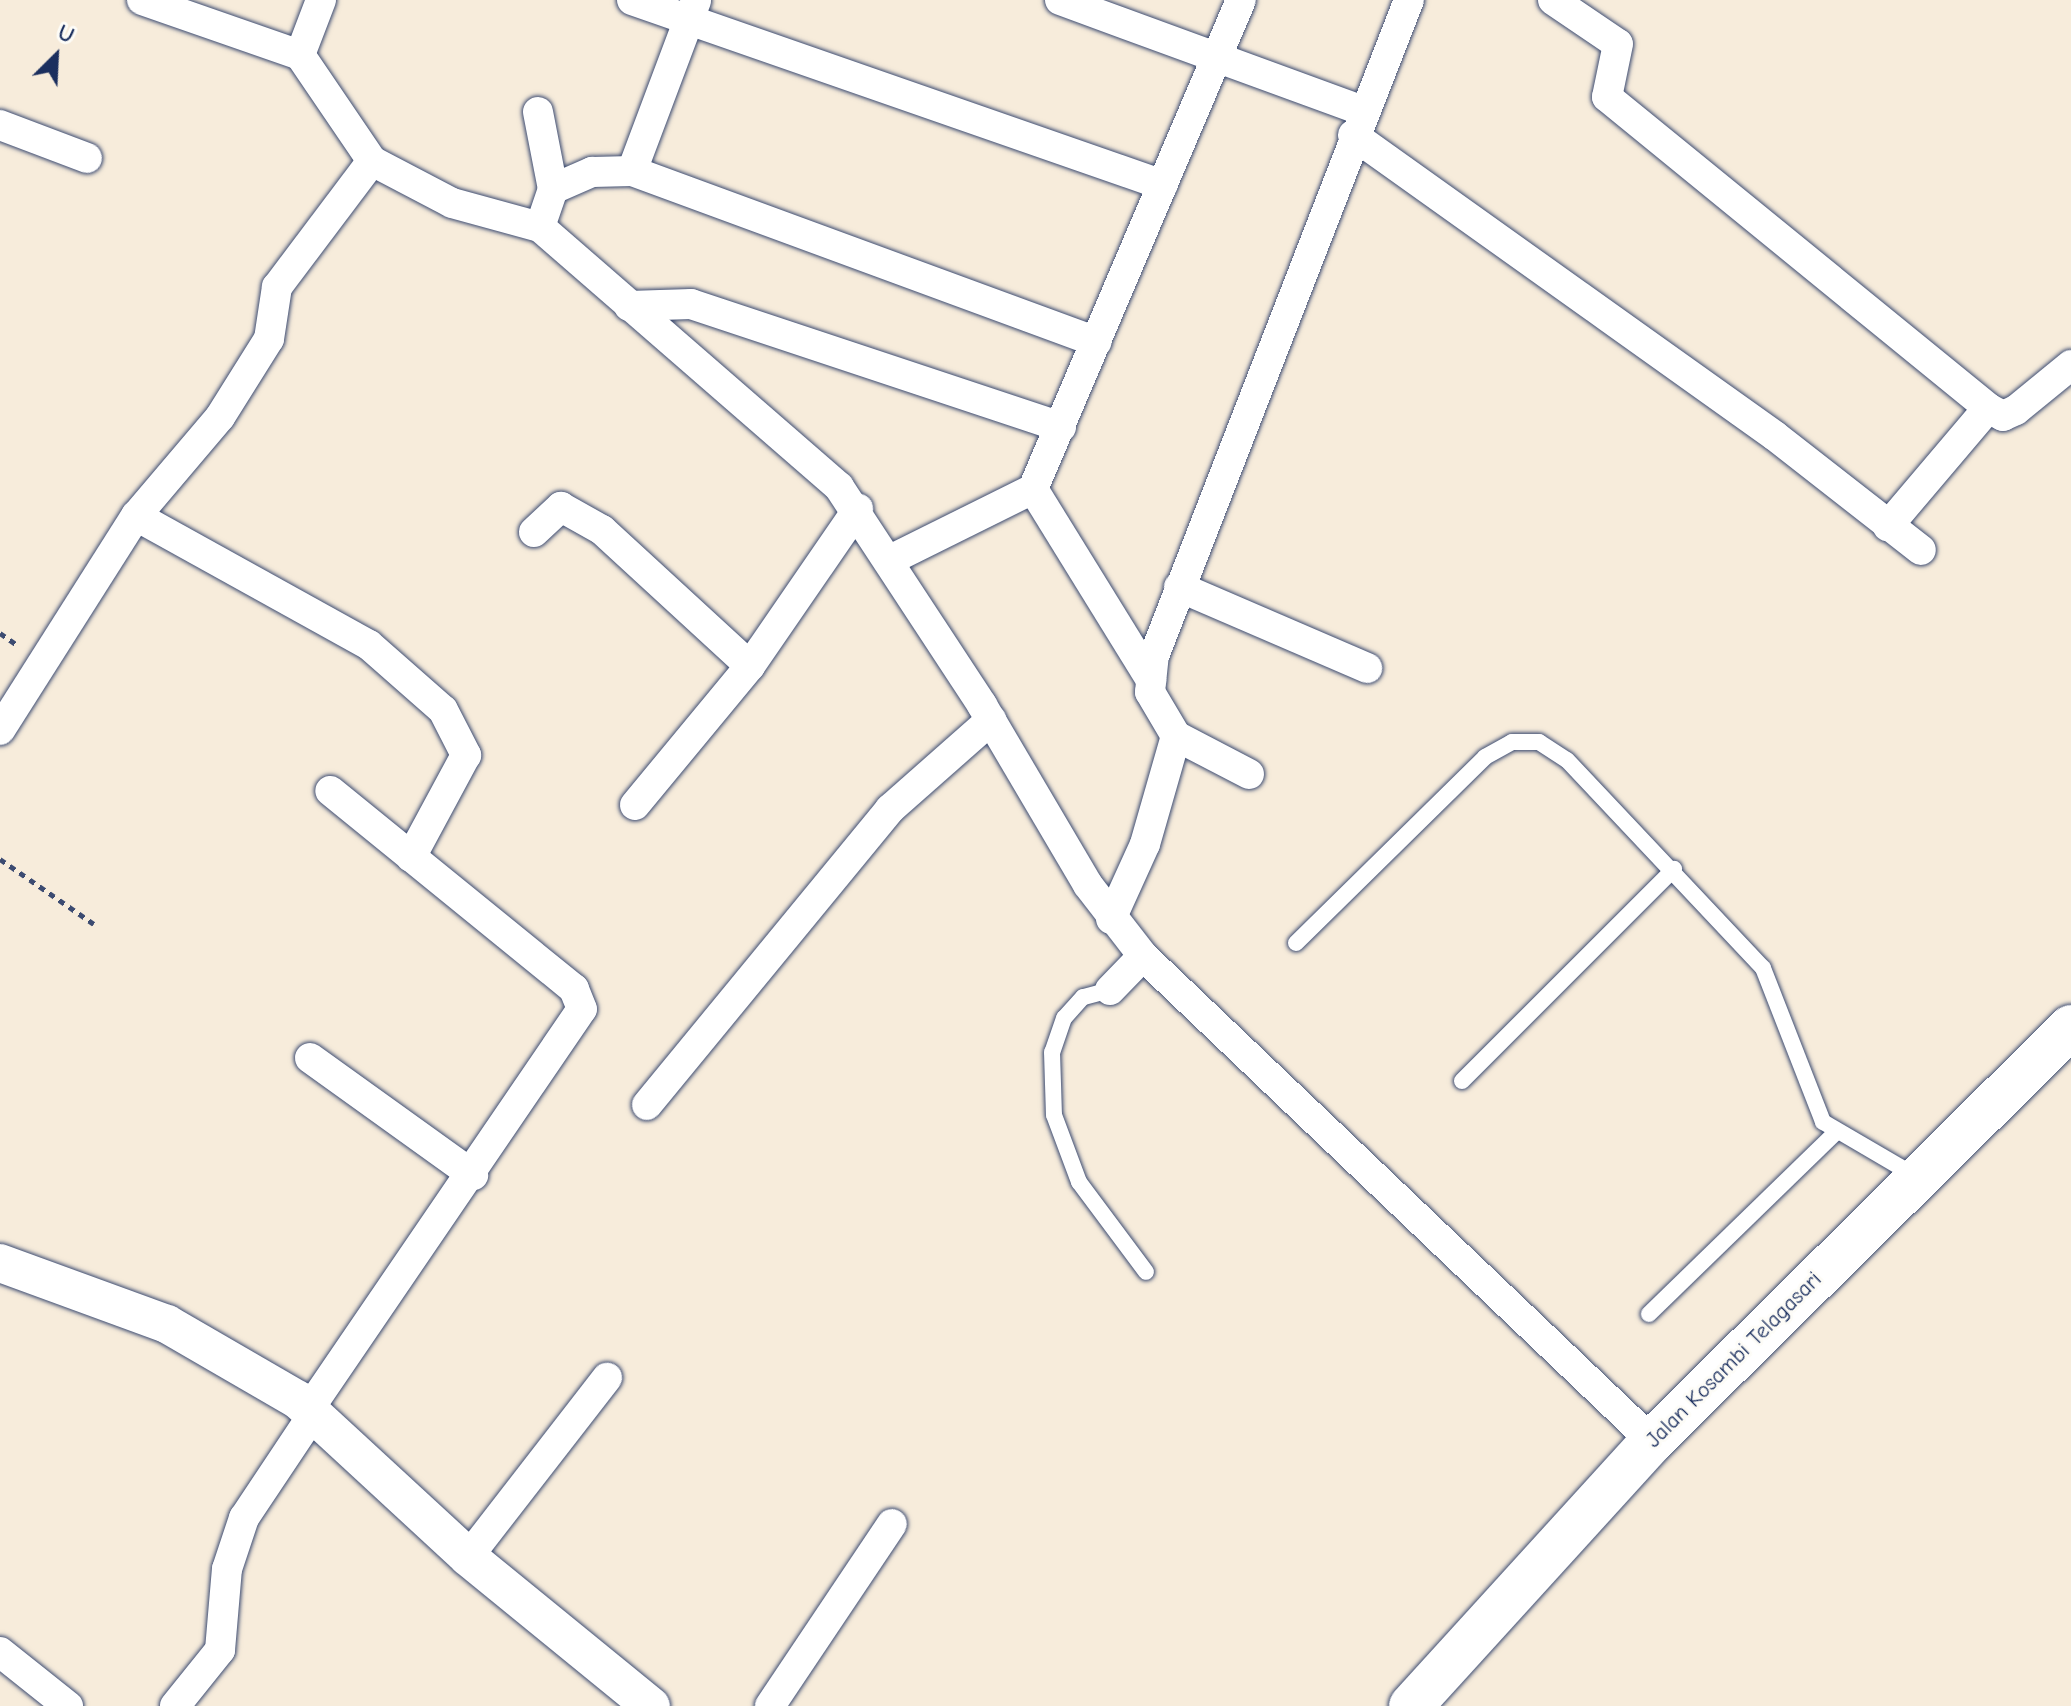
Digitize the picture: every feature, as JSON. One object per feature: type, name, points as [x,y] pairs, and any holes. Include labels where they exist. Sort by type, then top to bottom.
[{"type":"main road","name":"Jalan Kosambi Telagasari","points":[[1411,1706],[1652,1441],[2071,1027]]},
{"type":"street","points":[[142,0],[300,55],[372,161],[452,203],[540,227],[858,509],[1111,919],[1143,956],[1652,1441]]},
{"type":"street","points":[[300,55],[321,0]]},
{"type":"street","points":[[632,0],[693,10],[1163,185]]},
{"type":"street","points":[[1060,0],[1218,56],[1358,123],[1775,436],[1921,550]]},
{"type":"street","points":[[890,560],[1033,489],[1241,0]]},
{"type":"street","points":[[1249,774],[1176,736],[1154,703],[1151,680],[1179,587],[1358,123],[1409,0]]},
{"type":"street","points":[[1553,0],[1618,44],[1607,97],[1988,408],[2003,416],[2016,410],[2071,365]]},
{"type":"street","points":[[632,171],[693,10]]},
{"type":"street","points":[[538,112],[553,189],[540,227]]},
{"type":"street","points":[[0,125],[87,158]]},
{"type":"street","points":[[0,730],[136,516],[220,417],[269,339],[282,278],[372,161]]},
{"type":"street","points":[[553,189],[592,172],[632,171],[1096,342]]},
{"type":"street","points":[[629,306],[691,304],[1061,427]]},
{"type":"street","points":[[1888,526],[1988,408]]},
{"type":"street","points":[[1033,489],[1151,680]]},
{"type":"street","points":[[534,532],[561,507],[602,530],[750,666]]},
{"type":"street","points":[[635,805],[750,666],[858,509]]},
{"type":"street","points":[[136,516],[369,645],[443,710],[466,755],[411,857]]},
{"type":"street","points":[[1179,587],[1367,668]]},
{"type":"street","points":[[647,1105],[890,809],[991,720]]},
{"type":"street","points":[[1111,919],[1145,844],[1176,736]]},
{"type":"street","points":[[175,1706],[220,1650],[227,1569],[244,1518],[312,1411],[473,1175],[582,999],[330,791]]},
{"type":"street","points":[[1110,990],[1143,956]]},
{"type":"street","points":[[310,1058],[473,1175]]},
{"type":"street","points":[[0,1263],[167,1324],[312,1411],[468,1557],[651,1706]]},
{"type":"street","points":[[468,1557],[607,1378]]},
{"type":"street","points":[[770,1706],[892,1524]]},
{"type":"street","points":[[0,1652],[68,1706]]},
{"type":"lane","points":[[1296,943],[1485,757],[1512,742],[1554,749],[1674,869],[1763,968],[1811,1104],[1835,1133],[1917,1177]]},
{"type":"lane","points":[[1462,1081],[1674,869]]},
{"type":"lane","points":[[1110,990],[1083,997],[1064,1018],[1052,1052],[1054,1115],[1079,1182],[1146,1272]]},
{"type":"lane","points":[[1649,1314],[1835,1133]]},
{"type":"path","points":[[0,859],[94,924]]}]
